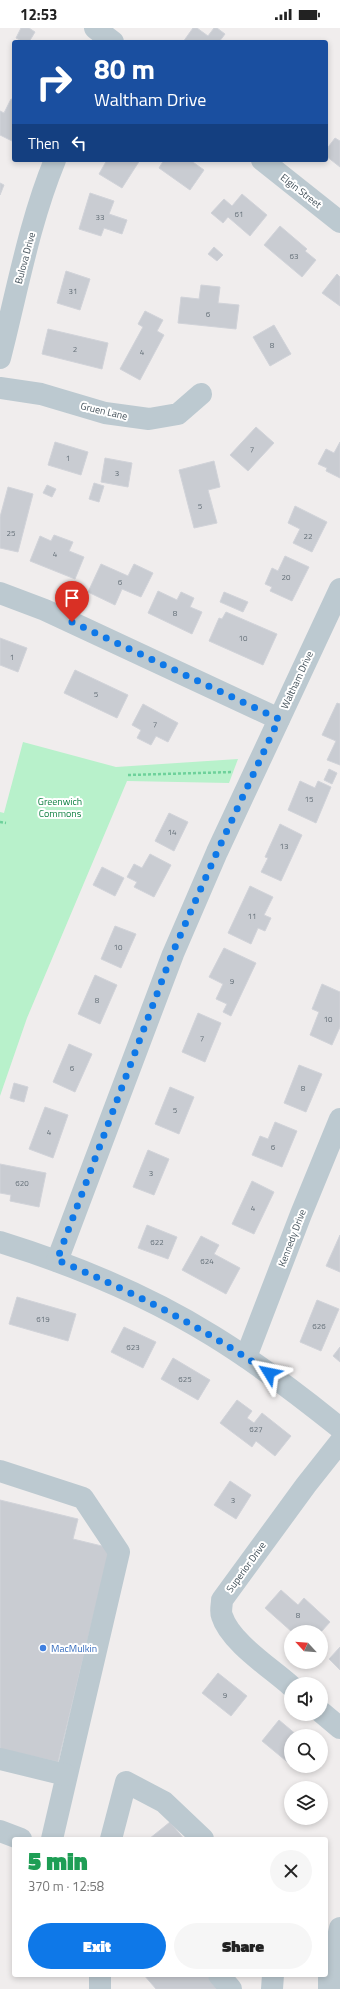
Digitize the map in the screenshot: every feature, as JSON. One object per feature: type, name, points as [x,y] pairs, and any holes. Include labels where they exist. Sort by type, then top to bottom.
[{"type":"street","points":[[95,28],[110,40]]},
{"type":"street","name":"Bulova Drive","points":[[0,358],[28,246],[48,176],[54,162]]},
{"type":"street","name":"Elgin Street","points":[[265,162],[340,222]]},
{"type":"street","name":"Gruen Lane","points":[[0,388],[41,394],[105,413],[150,419],[178,414],[201,394]]},
{"type":"street","name":"Waltham Drive","points":[[57,1260],[172,954],[217,852],[340,589]]},
{"type":"street","points":[[0,593],[44,610],[279,719]]},
{"type":"street","name":"Kennedy Drive","points":[[246,1357],[301,1214],[340,1119]]},
{"type":"street","points":[[0,1242],[57,1260],[116,1285],[212,1335],[246,1357],[293,1391],[340,1428]]},
{"type":"street","name":"Superior Drive","points":[[284,1680],[239,1641],[226,1626],[221,1614],[222,1600],[306,1485],[340,1442]]},
{"type":"street","points":[[0,1471],[83,1498],[119,1552],[52,1837]]},
{"type":"street","points":[[328,1718],[340,1728]]},
{"type":"street","points":[[0,1759],[66,1775]]},
{"type":"street","points":[[112,1837],[126,1782],[164,1802],[201,1837]]},
{"type":"street","points":[[0,1830],[16,1837]]},
{"type":"street","points":[[329,1989],[330,1971],[340,1928]]},
{"type":"street","points":[[100,1977],[100,1989]]},
{"type":"street","points":[[221,1977],[231,1989]]},
{"type":"street","points":[[272,1989],[273,1977]]},
{"type":"path","points":[[128,775],[233,772]]},
{"type":"path","points":[[0,822],[6,823]]},
{"type":"green space","name":"Greenwich Commons","points":[[23,742],[116,767],[238,759],[229,783],[127,781],[27,1018],[0,1096],[0,812],[4,813]]},
{"type":"building","points":[[21,28],[29,28],[35,32],[30,40],[20,40],[16,38]]},
{"type":"building","points":[[193,28],[197,28],[208,36],[214,28],[217,28],[225,34],[220,40],[184,40]]},
{"type":"building","points":[[12,99],[12,141],[0,135],[0,111],[4,113]]},
{"type":"building","points":[[335,138],[340,141],[340,167],[328,158],[328,147]]},
{"type":"building","points":[[106,162],[139,162],[122,188],[99,174]]},
{"type":"building","points":[[163,162],[193,162],[204,170],[190,190],[159,168]]},
{"type":"building","points":[[0,183],[4,185],[0,195]]},
{"type":"building","points":[[90,193],[114,201],[109,214],[127,220],[122,234],[104,228],[101,236],[79,229]]},
{"type":"building","points":[[242,194],[267,215],[250,236],[228,217],[223,223],[211,213],[224,199],[232,206]]},
{"type":"building","points":[[280,226],[307,249],[305,251],[316,260],[302,277],[264,245]]},
{"type":"building","points":[[214,247],[223,255],[217,261],[208,254]]},
{"type":"building","points":[[66,271],[90,279],[80,310],[57,303]]},
{"type":"building","points":[[337,274],[340,277],[340,306],[322,293]]},
{"type":"building","points":[[201,285],[220,287],[218,303],[239,305],[236,329],[178,323],[181,297],[199,299]]},
{"type":"building","points":[[145,311],[163,320],[157,331],[164,335],[140,380],[120,369],[143,327],[138,324]]},
{"type":"building","points":[[274,325],[291,354],[270,366],[253,337]]},
{"type":"building","points":[[48,329],[108,343],[102,369],[42,354]]},
{"type":"building","points":[[256,427],[274,443],[248,471],[230,455]]},
{"type":"building","points":[[55,442],[88,452],[81,475],[48,465]]},
{"type":"building","points":[[340,442],[340,478],[326,471],[327,468],[318,464],[326,449],[334,453]]},
{"type":"building","points":[[105,458],[132,463],[128,487],[101,482]]},
{"type":"building","points":[[214,461],[220,487],[208,490],[217,523],[194,528],[179,470]]},
{"type":"building","points":[[94,483],[104,486],[99,502],[89,499]]},
{"type":"building","points":[[47,485],[56,489],[52,497],[43,493]]},
{"type":"building","points":[[8,487],[33,494],[18,552],[0,548],[0,517]]},
{"type":"building","points":[[295,506],[327,522],[312,552],[293,543],[300,529],[288,523]]},
{"type":"building","points":[[54,535],[73,542],[69,551],[84,557],[75,579],[30,561],[40,536],[51,541]]},
{"type":"building","points":[[285,556],[309,567],[292,601],[270,591],[272,587],[265,584],[272,568],[278,571]]},
{"type":"building","points":[[101,564],[128,576],[134,564],[153,573],[141,597],[122,589],[115,605],[88,592]]},
{"type":"building","points":[[158,591],[177,600],[181,592],[194,598],[190,607],[202,612],[192,634],[148,613]]},
{"type":"building","points":[[224,592],[248,602],[243,612],[220,602]]},
{"type":"building","points":[[226,612],[277,634],[263,665],[209,641],[219,618],[222,619]]},
{"type":"building","points":[[0,638],[27,648],[18,672],[0,665]]},
{"type":"building","points":[[75,670],[128,695],[117,718],[64,693]]},
{"type":"building","points":[[337,703],[340,704],[340,765],[327,760],[336,741],[322,735]]},
{"type":"building","points":[[143,704],[178,723],[168,742],[156,736],[151,745],[137,738],[141,730],[132,725]]},
{"type":"building","points":[[329,769],[337,773],[332,784],[324,780]]},
{"type":"building","points":[[300,781],[315,788],[318,781],[331,787],[316,823],[288,810]]},
{"type":"building","points":[[169,813],[188,822],[174,851],[155,841]]},
{"type":"building","points":[[280,824],[302,835],[281,881],[261,872],[268,858],[265,857]]},
{"type":"building","points":[[150,854],[171,865],[154,897],[134,887],[137,882],[127,877],[134,864],[142,868]]},
{"type":"building","points":[[102,867],[124,878],[115,896],[93,885]]},
{"type":"building","points":[[250,886],[273,897],[264,915],[271,918],[265,931],[258,928],[251,944],[228,933]]},
{"type":"building","points":[[115,926],[136,934],[121,968],[101,959]]},
{"type":"building","points":[[224,948],[256,963],[231,1016],[223,1012],[227,1004],[216,999],[223,984],[209,977]]},
{"type":"building","points":[[95,975],[117,985],[100,1024],[78,1014]]},
{"type":"building","points":[[322,984],[340,992],[340,1027],[332,1045],[310,1035],[319,1012],[312,1009]]},
{"type":"building","points":[[198,1013],[221,1023],[205,1062],[182,1052]]},
{"type":"building","points":[[69,1044],[92,1054],[75,1092],[53,1082]]},
{"type":"building","points":[[299,1065],[322,1074],[306,1112],[284,1103]]},
{"type":"building","points":[[14,1083],[28,1087],[24,1102],[10,1098]]},
{"type":"building","points":[[170,1087],[194,1097],[179,1134],[155,1124]]},
{"type":"building","points":[[45,1107],[68,1115],[53,1158],[29,1149]]},
{"type":"building","points":[[275,1122],[297,1131],[282,1167],[252,1155],[260,1136],[268,1139]]},
{"type":"building","points":[[148,1150],[169,1159],[154,1195],[133,1187]]},
{"type":"building","points":[[0,1164],[46,1173],[39,1207],[10,1201],[11,1195],[0,1193]]},
{"type":"building","points":[[252,1181],[274,1192],[254,1234],[232,1224]]},
{"type":"building","points":[[147,1225],[177,1237],[168,1259],[138,1248]]},
{"type":"building","points":[[340,1235],[340,1272],[326,1266]]},
{"type":"building","points":[[201,1236],[219,1245],[214,1254],[240,1268],[226,1294],[182,1270]]},
{"type":"building","points":[[17,1297],[76,1314],[68,1341],[9,1324]]},
{"type":"building","points":[[317,1300],[339,1309],[321,1351],[300,1342]]},
{"type":"building","points":[[124,1327],[156,1342],[143,1368],[111,1352]]},
{"type":"building","points":[[340,1347],[340,1362],[333,1356]]},
{"type":"building","points":[[173,1358],[210,1380],[198,1400],[161,1379]]},
{"type":"building","points":[[237,1400],[252,1411],[247,1418],[254,1423],[262,1413],[291,1436],[275,1456],[256,1441],[252,1447],[220,1423]]},
{"type":"building","points":[[230,1481],[251,1495],[236,1519],[214,1505]]},
{"type":"building","name":"MacMulkin","points":[[0,1500],[78,1519],[73,1539],[110,1548],[58,1762],[0,1749]]},
{"type":"building","points":[[281,1590],[298,1605],[304,1598],[330,1622],[327,1625],[284,1625],[265,1608]]},
{"type":"building","points":[[340,1647],[340,1670],[329,1659]]},
{"type":"building","points":[[218,1673],[247,1696],[231,1716],[202,1693]]},
{"type":"building","points":[[279,1720],[290,1729],[284,1729],[284,1759],[262,1741]]},
{"type":"building","points":[[170,1822],[182,1837],[151,1837]]},
{"type":"building","points":[[146,1977],[209,1977],[218,1989],[156,1989]]},
{"type":"place","name":"MacMulkin","points":[[43,1648]]},
{"type":"route","points":[[72,622],[279,719],[217,852],[172,954],[57,1260],[116,1285],[180,1317],[212,1335],[269,1373]]}]
